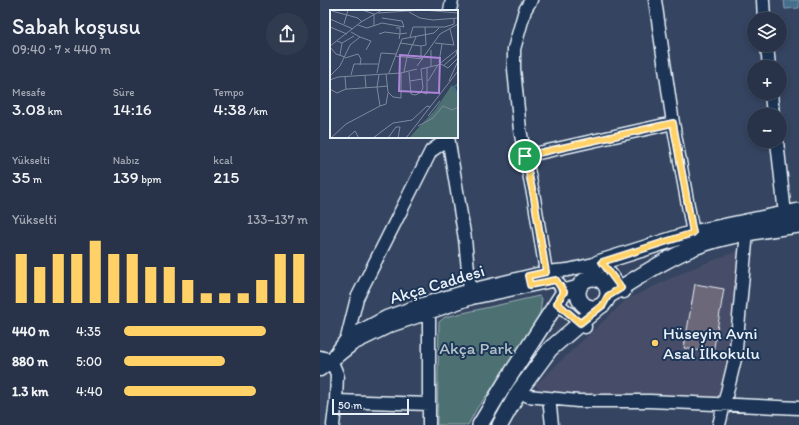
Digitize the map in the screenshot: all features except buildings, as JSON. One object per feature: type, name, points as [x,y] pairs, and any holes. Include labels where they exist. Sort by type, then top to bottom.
[{"type":"main road","points":[[792,212],[693,233],[600,262],[584,283],[578,298],[580,302],[589,308],[603,302],[623,290],[655,266],[697,246],[747,232],[799,225]]},
{"type":"main road","points":[[480,425],[504,384],[560,297],[595,278],[604,282],[609,291],[603,302],[583,325],[550,348],[519,391],[500,425]]},
{"type":"street","points":[[450,10],[452,0]]},
{"type":"street","points":[[531,0],[525,10],[514,49],[516,92],[520,130],[534,198],[546,272]]},
{"type":"street","points":[[655,0],[673,123],[693,233]]},
{"type":"street","points":[[763,0],[764,12]]},
{"type":"street","points":[[525,156],[673,123]]},
{"type":"street","points":[[347,338],[357,298],[431,151],[448,138],[465,239],[471,294]]},
{"type":"street","points":[[778,148],[792,212]]},
{"type":"street","points":[[719,425],[735,359],[747,232]]},
{"type":"street","points":[[600,262],[623,290]]},
{"type":"street","name":"Akça Caddesi","points":[[320,370],[326,359],[347,338],[386,317],[426,303],[530,281],[546,272],[568,270],[600,262]]},
{"type":"street","points":[[530,281],[556,280],[560,297],[583,325]]},
{"type":"street","name":"Akça Caddesi","points":[[326,359],[390,326],[429,313],[471,294]]},
{"type":"street","points":[[429,313],[429,425]]},
{"type":"street","points":[[326,359],[337,374],[333,425]]},
{"type":"street","points":[[519,391],[528,396],[578,401],[650,401],[724,406],[799,408]]},
{"type":"street","points":[[549,398],[552,425]]},
{"type":"street","points":[[336,401],[429,404]]},
{"type":"shaded area","points":[[784,0],[799,0],[799,8],[785,9]]},
{"type":"shaded area","name":"Hüseyin Avni Asal İlkokulu","points":[[743,249],[722,396],[701,409],[549,398],[535,385],[626,300],[688,270]]},
{"type":"green space","name":"Akça Park","points":[[539,296],[542,299],[540,313],[533,332],[477,408],[468,425],[437,425],[439,322],[445,317]]},
{"type":"place","name":"Hüseyin Avni Asal İlkokulu","points":[[655,343]]},
{"type":"route","points":[[673,123],[693,233],[602,262],[621,288],[608,296],[603,305],[580,323],[557,303],[564,292],[556,280],[530,285],[528,276],[546,272],[534,198],[525,156],[673,123]]}]
